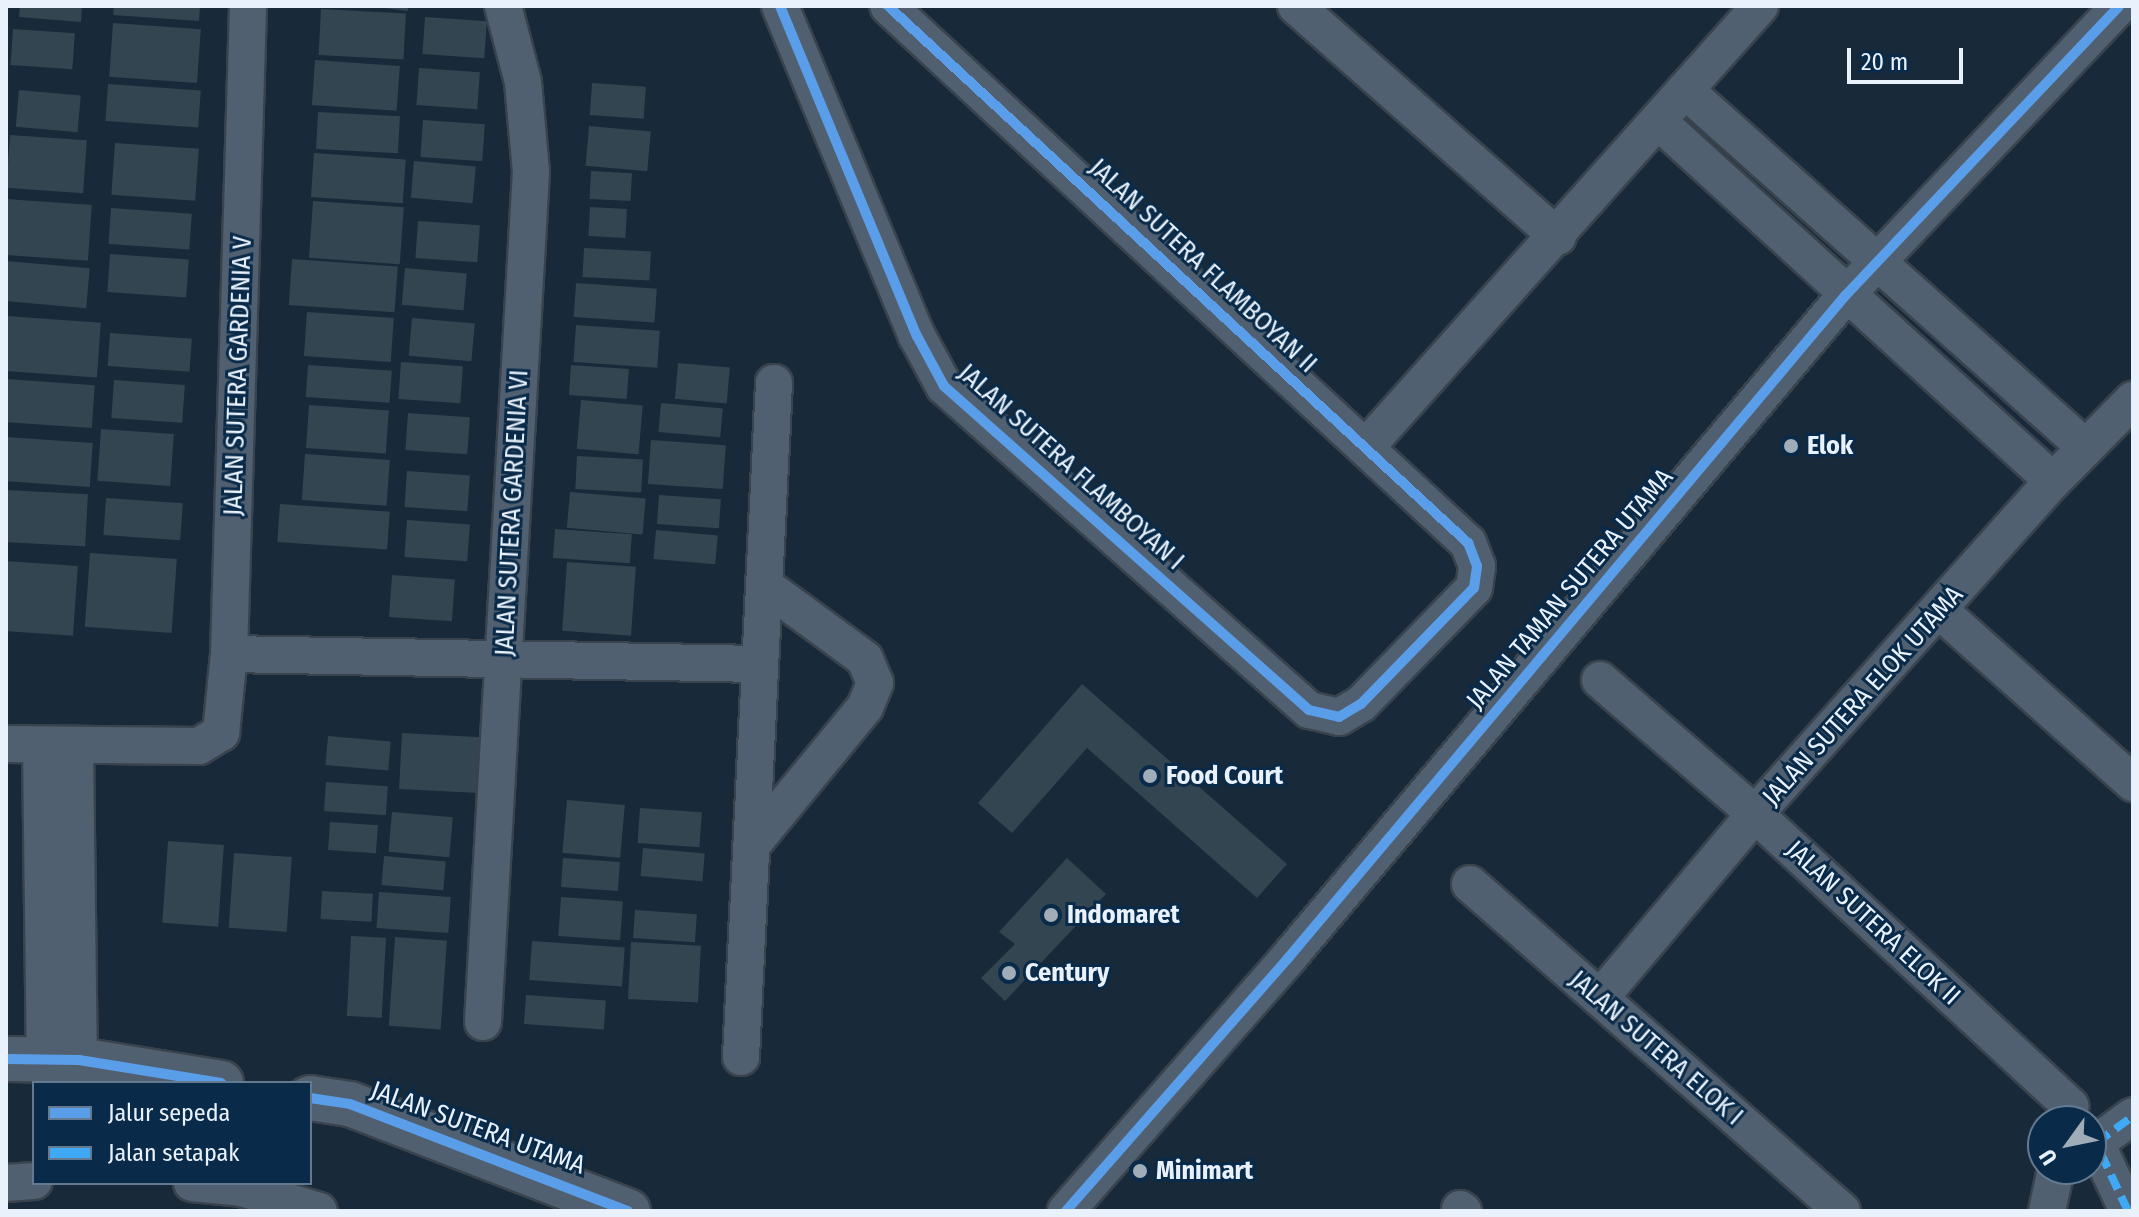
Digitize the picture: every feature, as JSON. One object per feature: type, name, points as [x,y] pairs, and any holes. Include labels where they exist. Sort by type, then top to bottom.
[{"type":"street","name":"JALAN SUTERA GARDENIA V","points":[[41,745],[199,746],[221,733],[229,654],[248,6]]},
{"type":"street","name":"JALAN SUTERA GARDENIA VI","points":[[483,1022],[531,172],[523,82],[503,6]]},
{"type":"street","name":"JALAN SUTERA FLAMBOYAN II","points":[[888,6],[1367,446],[1468,543],[1477,566]]},
{"type":"street","points":[[1296,6],[1558,237]]},
{"type":"street","name":"JALAN TAMAN SUTERA UTAMA","points":[[1066,1211],[1289,957],[1845,296],[2119,6]]},
{"type":"street","points":[[1367,446],[1558,237],[1754,8]]},
{"type":"street","name":"JALAN SUTERA FLAMBOYAN I","points":[[794,11],[917,336],[944,386],[1309,710],[1339,717],[1361,704],[1474,588],[1477,566]]},
{"type":"street","points":[[1685,90],[2085,447]]},
{"type":"street","points":[[1659,122],[1845,296],[2053,481]]},
{"type":"street","points":[[741,1057],[774,383]]},
{"type":"street","name":"JALAN SUTERA ELOK UTAMA","points":[[1600,998],[1755,814],[1940,611],[2053,481],[2133,400]]},
{"type":"street","points":[[751,846],[865,707],[875,683],[865,659],[764,585]]},
{"type":"street","points":[[1940,611],[2133,783]]},
{"type":"street","points":[[229,654],[503,663],[759,664]]},
{"type":"street","name":"JALAN SUTERA ELOK II","points":[[1600,680],[1755,814],[2060,1105]]},
{"type":"street","points":[[41,745],[43,1059],[206,1081]]},
{"type":"street","name":"JALAN SUTERA ELOK I","points":[[1470,884],[1842,1211]]},
{"type":"street","name":"JALAN SUTERA UTAMA","points":[[312,1098],[350,1104],[628,1211]]},
{"type":"street","points":[[2128,1211],[2096,1143],[2133,1116]]},
{"type":"street","points":[[6,1183],[32,1181]]},
{"type":"street","points":[[212,1185],[241,1188],[319,1211]]},
{"type":"street","points":[[2047,1211],[2053,1185]]},
{"type":"building","points":[[20,6],[82,6],[81,22],[19,17]]},
{"type":"building","points":[[114,6],[200,6],[199,21],[113,15]]},
{"type":"building","points":[[368,6],[408,6],[408,11]]},
{"type":"building","points":[[321,9],[406,13],[403,59],[319,55]]},
{"type":"building","points":[[425,17],[487,21],[484,58],[422,54]]},
{"type":"building","points":[[113,23],[201,29],[197,83],[109,77]]},
{"type":"building","points":[[13,29],[75,33],[72,69],[10,65]]},
{"type":"building","points":[[315,60],[400,66],[397,111],[312,105]]},
{"type":"building","points":[[419,68],[480,72],[477,109],[416,105]]},
{"type":"building","points":[[592,83],[646,87],[644,119],[590,115]]},
{"type":"building","points":[[108,84],[201,90],[198,127],[105,121]]},
{"type":"building","points":[[19,90],[81,95],[78,132],[16,127]]},
{"type":"building","points":[[318,112],[400,116],[398,153],[316,149]]},
{"type":"building","points":[[423,120],[485,124],[482,161],[420,157]]},
{"type":"building","points":[[589,126],[651,131],[647,171],[586,166]]},
{"type":"building","points":[[10,135],[87,140],[83,193],[6,188]]},
{"type":"building","points":[[115,143],[199,149],[195,201],[111,195]]},
{"type":"building","points":[[314,153],[406,159],[403,203],[311,197]]},
{"type":"building","points":[[414,161],[476,166],[473,203],[411,198]]},
{"type":"building","points":[[591,171],[632,173],[630,201],[590,199]]},
{"type":"building","points":[[6,199],[92,205],[88,261],[6,255]]},
{"type":"building","points":[[313,201],[404,207],[400,264],[309,258]]},
{"type":"building","points":[[590,207],[627,209],[625,238],[588,236]]},
{"type":"building","points":[[111,208],[192,214],[189,250],[108,244]]},
{"type":"building","points":[[418,221],[480,225],[477,262],[415,258]]},
{"type":"building","points":[[584,248],[651,252],[649,280],[582,277]]},
{"type":"building","points":[[110,254],[189,260],[186,297],[107,292]]},
{"type":"building","points":[[292,259],[398,266],[395,312],[289,305]]},
{"type":"building","points":[[6,261],[90,268],[86,308],[6,301]]},
{"type":"building","points":[[405,268],[467,273],[464,310],[402,305]]},
{"type":"building","points":[[576,283],[657,289],[654,323],[574,317]]},
{"type":"building","points":[[307,312],[394,318],[391,362],[304,356]]},
{"type":"building","points":[[6,316],[101,323],[97,377],[6,371]]},
{"type":"building","points":[[412,318],[475,323],[471,361],[409,356]]},
{"type":"building","points":[[576,325],[660,331],[657,368],[573,362]]},
{"type":"building","points":[[110,333],[192,339],[189,372],[108,366]]},
{"type":"building","points":[[401,362],[463,366],[460,403],[398,399]]},
{"type":"building","points":[[678,363],[730,368],[727,403],[675,399]]},
{"type":"building","points":[[308,365],[392,371],[390,403],[306,397]]},
{"type":"building","points":[[571,365],[629,369],[627,399],[569,395]]},
{"type":"building","points":[[6,379],[95,385],[92,428],[6,422]]},
{"type":"building","points":[[114,380],[185,385],[182,423],[111,418]]},
{"type":"building","points":[[581,400],[643,405],[638,454],[577,449]]},
{"type":"building","points":[[661,403],[723,408],[720,437],[658,432]]},
{"type":"building","points":[[309,405],[389,411],[386,453],[306,448]]},
{"type":"building","points":[[408,413],[470,417],[467,454],[405,450]]},
{"type":"building","points":[[101,429],[174,434],[170,486],[97,481]]},
{"type":"building","points":[[6,437],[93,443],[90,487],[6,481]]},
{"type":"building","points":[[651,440],[726,445],[723,489],[648,484]]},
{"type":"building","points":[[305,454],[390,460],[387,506],[302,500]]},
{"type":"building","points":[[577,456],[643,459],[641,492],[575,489]]},
{"type":"building","points":[[407,471],[470,475],[467,511],[404,507]]},
{"type":"building","points":[[6,490],[88,494],[85,546],[6,542]]},
{"type":"building","points":[[570,492],[646,499],[643,534],[567,528]]},
{"type":"building","points":[[659,495],[721,499],[719,528],[657,524]]},
{"type":"building","points":[[106,498],[183,503],[180,540],[103,535]]},
{"type":"building","points":[[280,504],[390,512],[387,550],[277,542]]},
{"type":"building","points":[[407,520],[470,524],[467,561],[404,557]]},
{"type":"building","points":[[555,529],[632,534],[630,563],[553,558]]},
{"type":"building","points":[[656,530],[718,535],[715,564],[653,559]]},
{"type":"building","points":[[90,553],[177,559],[172,633],[85,627]]},
{"type":"building","points":[[6,561],[78,566],[73,636],[6,631]]},
{"type":"building","points":[[567,562],[636,567],[631,636],[562,631]]},
{"type":"building","points":[[392,575],[455,579],[452,621],[389,617]]},
{"type":"building","points":[[1082,684],[1287,864],[1257,898],[1087,748],[1012,833],[978,803]]},
{"type":"building","points":[[402,733],[487,737],[484,793],[399,789]]},
{"type":"building","points":[[328,736],[391,741],[388,770],[325,765]]},
{"type":"building","points":[[326,782],[388,786],[386,815],[324,811]]},
{"type":"building","points":[[567,800],[625,805],[620,858],[562,853]]},
{"type":"building","points":[[640,808],[702,812],[699,847],[638,843]]},
{"type":"building","points":[[392,812],[453,817],[449,857],[389,852]]},
{"type":"building","points":[[330,822],[378,825],[376,853],[328,850]]},
{"type":"building","points":[[168,841],[224,845],[218,927],[162,923]]},
{"type":"building","points":[[643,848],[705,853],[702,881],[641,876]]},
{"type":"building","points":[[234,853],[292,857],[287,932],[229,928]]},
{"type":"building","points":[[384,856],[446,861],[443,890],[381,885]]},
{"type":"building","points":[[563,858],[620,862],[618,891],[561,887]]},
{"type":"building","points":[[1067,858],[1106,894],[1005,1001],[981,978],[1015,944],[999,932]]},
{"type":"building","points":[[322,891],[373,894],[371,922],[321,919]]},
{"type":"building","points":[[379,892],[451,897],[448,933],[376,928]]},
{"type":"building","points":[[561,897],[623,901],[620,940],[558,936]]},
{"type":"building","points":[[635,910],[697,914],[695,942],[633,938]]},
{"type":"building","points":[[351,936],[386,938],[382,1018],[347,1016]]},
{"type":"building","points":[[395,937],[447,941],[441,1029],[389,1026]]},
{"type":"building","points":[[532,941],[625,947],[622,986],[529,980]]},
{"type":"building","points":[[631,942],[701,946],[698,1003],[628,999]]},
{"type":"building","points":[[526,995],[606,1001],[604,1030],[524,1024]]},
{"type":"marked path","points":[[2128,1211],[2096,1143],[2133,1116]]},
{"type":"cycle path","points":[[780,6],[917,336],[944,386],[1309,710],[1339,717],[1361,704],[1474,588],[1477,566],[1468,543],[888,6]]},
{"type":"cycle path","points":[[1066,1211],[1289,957],[1845,296],[2119,6]]},
{"type":"cycle path","points":[[6,1059],[79,1060],[209,1081]]},
{"type":"cycle path","points":[[312,1098],[350,1104],[628,1211]]},
{"type":"place","name":"Elok","points":[[1791,446]]},
{"type":"place","name":"Food Court","points":[[1150,776]]},
{"type":"place","name":"Indomaret","points":[[1051,915]]},
{"type":"place","name":"Century","points":[[1009,973]]},
{"type":"place","name":"Minimart","points":[[1140,1171]]}]
